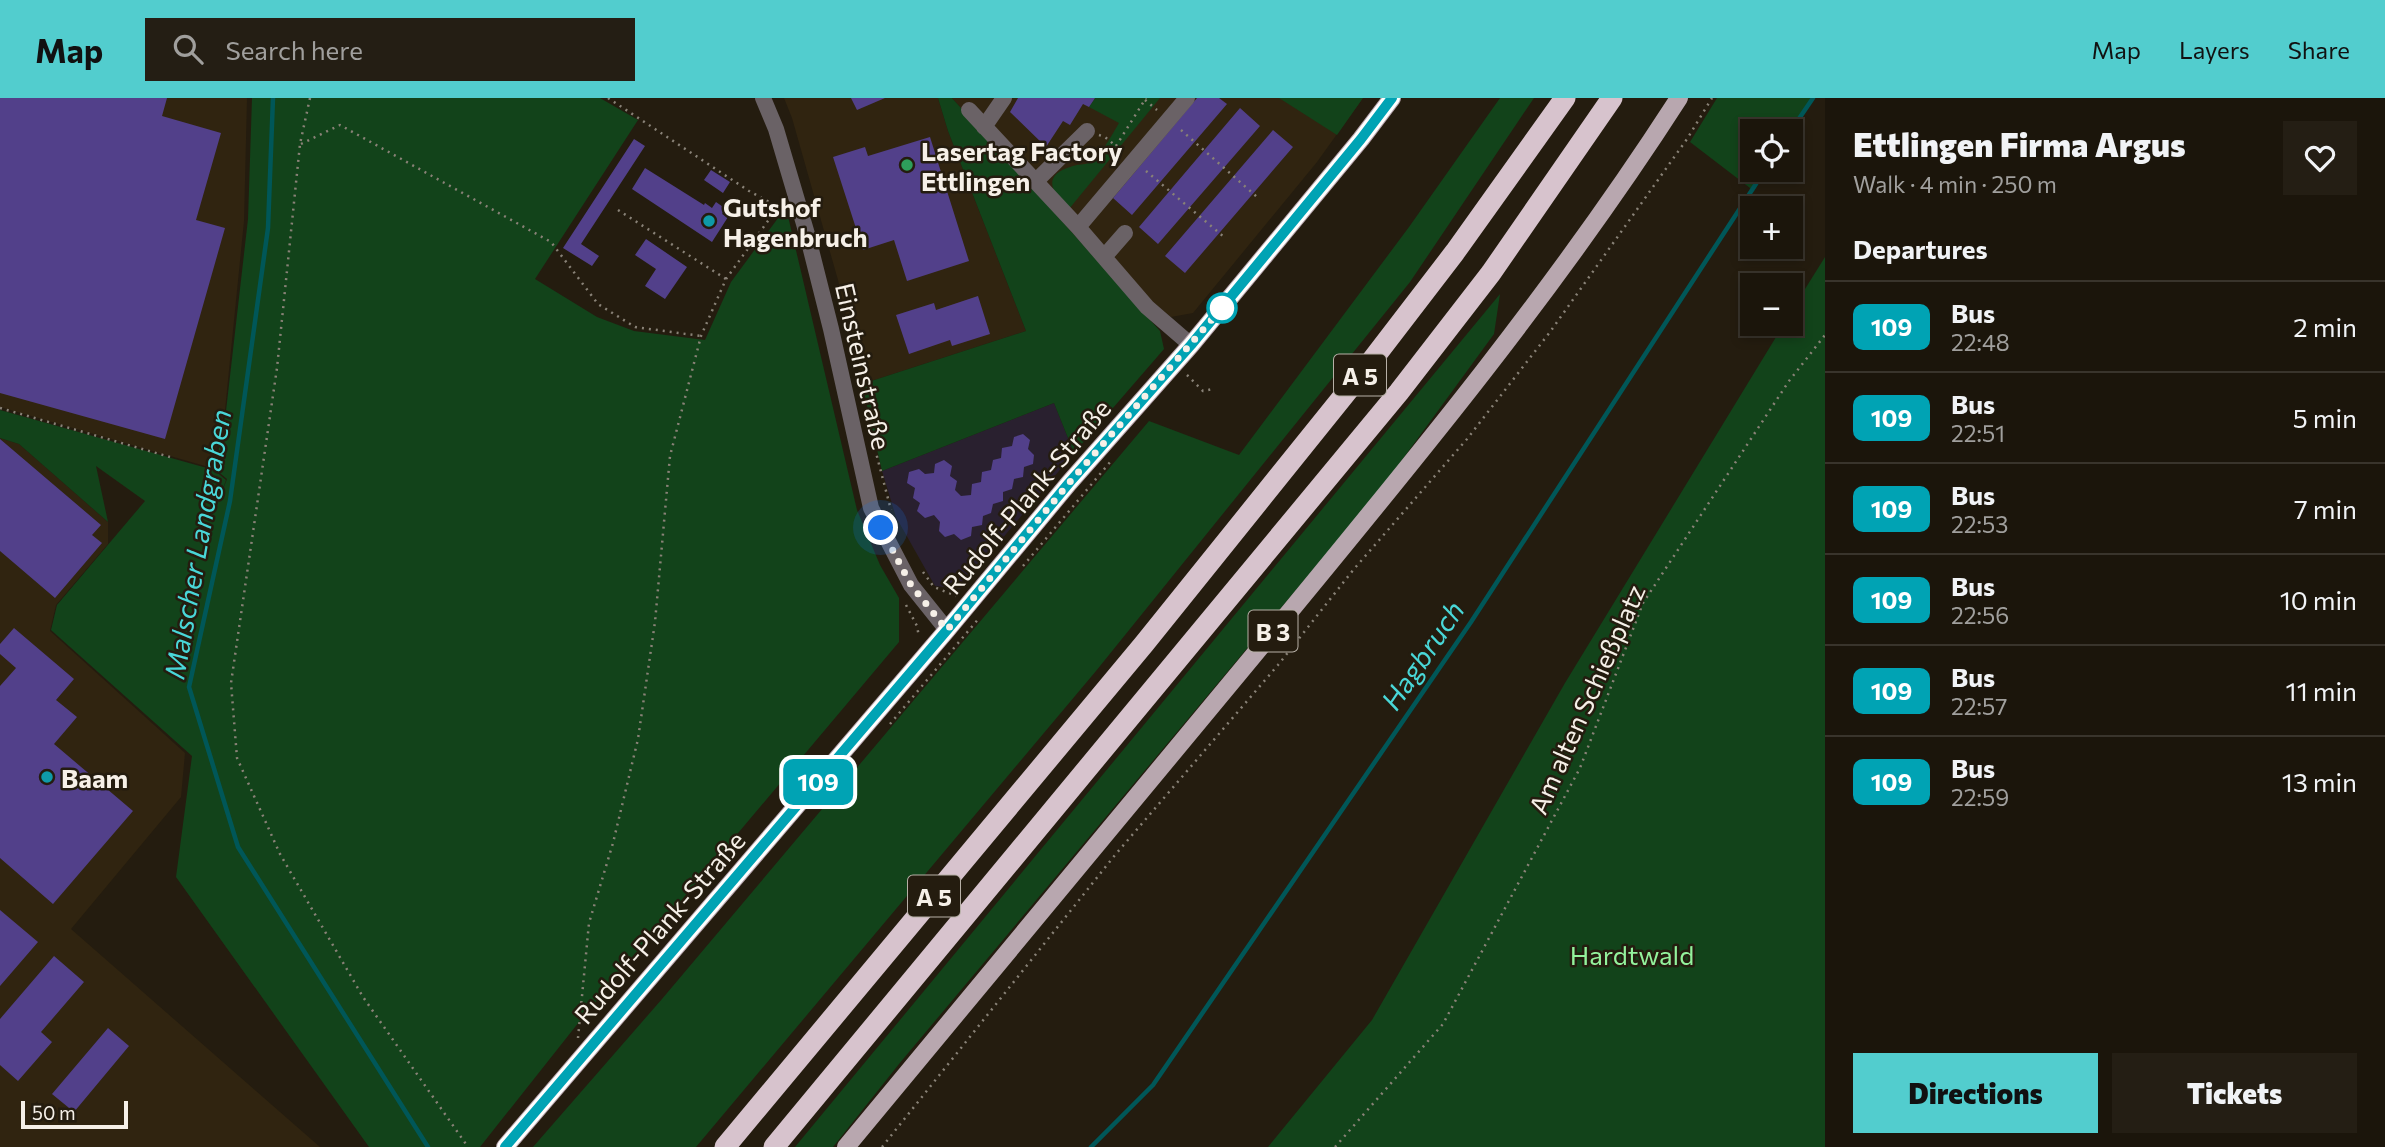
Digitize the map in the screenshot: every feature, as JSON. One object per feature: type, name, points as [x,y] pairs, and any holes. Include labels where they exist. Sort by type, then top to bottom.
[{"type":"highway","name":"A 5","points":[[725,1147],[1144,644],[1366,368],[1455,252],[1565,98]]},
{"type":"highway","name":"A 5","points":[[774,1147],[1399,392],[1491,273],[1612,98]]},
{"type":"main road","name":"Rudolf-Plank-Straße","points":[[505,1147],[947,630],[1069,483],[1191,345],[1392,98]]},
{"type":"main road","name":"B 3","points":[[846,1147],[1407,470],[1541,297],[1638,163],[1679,98]]},
{"type":"street","name":"Einsteinstraße","points":[[763,98],[776,130],[823,294],[871,508],[911,585],[947,630]]},
{"type":"street","points":[[984,127],[1004,98]]},
{"type":"street","points":[[1078,227],[1187,98]]},
{"type":"street","points":[[969,110],[1078,227],[1147,307],[1191,345]]},
{"type":"street","points":[[1035,182],[1087,131]]},
{"type":"street","points":[[1104,257],[1125,233]]},
{"type":"path","points":[[310,98],[300,144],[276,368],[231,684],[237,758],[280,854],[363,997],[468,1147]]},
{"type":"path","points":[[607,98],[778,207]]},
{"type":"path","points":[[882,1147],[1115,855],[1278,665],[1354,569],[1468,439],[1558,321],[1687,139],[1712,98]]},
{"type":"path","points":[[1116,146],[1145,99],[1257,197]]},
{"type":"path","points":[[300,144],[340,125],[551,242],[598,303],[635,327],[701,336]]},
{"type":"path","points":[[1087,131],[1105,137],[1224,237]]},
{"type":"path","points":[[588,1051],[577,1041],[589,923],[638,739],[654,622],[670,456],[701,336],[726,279],[778,207],[788,201],[797,200]]},
{"type":"path","points":[[618,210],[726,279]]},
{"type":"path","name":"Am alten Schießplatz","points":[[1335,1147],[1443,1024],[1580,768],[1643,603],[1789,381],[1825,335]]},
{"type":"path","points":[[1185,373],[1203,391],[1213,389]]},
{"type":"path","points":[[0,408],[170,457]]},
{"type":"path","points":[[873,443],[892,517]]},
{"type":"path","points":[[918,565],[934,587],[957,596]]},
{"type":"shaded area","points":[[0,98],[247,98],[244,221],[225,410],[212,468],[0,407]]},
{"type":"shaded area","points":[[784,98],[938,98],[948,131],[1026,331],[862,384],[838,280]]},
{"type":"shaded area","points":[[952,98],[1363,98],[1317,162],[1193,313],[1171,317],[1153,302],[1142,312]]},
{"type":"shaded area","points":[[1054,403],[1074,453],[960,589],[935,586],[896,517],[882,471]]},
{"type":"shaded area","points":[[0,438],[19,444],[108,522],[108,544],[56,605],[50,631],[185,753],[181,797],[71,929],[320,1147],[0,1147]]},
{"type":"green space","points":[[252,98],[600,98],[638,120],[535,279],[597,317],[634,331],[705,340],[731,282],[781,214],[787,212],[857,510],[880,565],[899,598],[899,642],[579,1022],[480,1147],[369,1147],[176,877],[192,756],[51,630],[57,605],[145,501],[96,466],[108,522],[19,444],[0,438],[0,410],[214,470],[226,480],[220,497],[227,479],[215,469],[226,411],[248,219]]},
{"type":"green space","points":[[938,98],[952,98],[1160,331],[1164,349],[1074,453],[1054,403],[882,471],[862,384],[1026,331],[948,131]]},
{"type":"green space","points":[[1095,98],[1160,98],[1069,209],[1054,190],[1053,179],[1063,170],[1093,161],[1119,123],[1089,107]]},
{"type":"green space","points":[[1279,98],[1363,98],[1337,135]]},
{"type":"green space","points":[[1500,98],[1534,98],[1410,282],[1096,671],[696,1147],[533,1147],[662,999],[1149,421],[1239,455],[1409,227]]},
{"type":"green space","points":[[1717,98],[1815,98],[1800,119],[1740,119],[1740,180],[1690,142]]},
{"type":"green space","points":[[1742,182],[1760,182],[1754,191]]},
{"type":"green space","name":"Hardtwald","points":[[1825,257],[1825,1147],[1268,1147],[1372,1020],[1565,683],[1777,336],[1803,336],[1803,292]]},
{"type":"green space","points":[[1500,294],[1494,334],[1383,486],[899,1064],[833,1147],[795,1147]]},
{"type":"building","points":[[0,98],[167,98],[162,116],[221,133],[196,220],[225,228],[165,439],[0,393]]},
{"type":"building","points":[[851,98],[885,98],[857,110]]},
{"type":"building","points":[[1018,98],[1095,98],[1089,107],[1083,104],[1070,125],[1063,121],[1046,147],[1010,112]]},
{"type":"building","points":[[1197,98],[1219,98],[1227,104],[1132,215],[1113,198]]},
{"type":"building","points":[[1240,108],[1260,126],[1158,244],[1139,227]]},
{"type":"building","points":[[1273,130],[1293,147],[1185,273],[1165,256]]},
{"type":"building","points":[[930,137],[969,261],[907,281],[894,240],[863,250],[833,157],[865,147],[868,156]]},
{"type":"building","points":[[634,139],[645,146],[581,244],[599,256],[592,266],[563,248]]},
{"type":"building","points":[[645,168],[704,205],[705,203],[712,208],[716,202],[726,209],[722,214],[728,217],[712,242],[632,189]]},
{"type":"building","points":[[711,170],[730,182],[723,193],[704,180]]},
{"type":"building","points":[[646,239],[687,267],[665,299],[645,286],[656,269],[635,255]]},
{"type":"building","points":[[978,296],[990,334],[952,346],[950,340],[909,354],[896,315],[934,303],[936,310]]},
{"type":"building","points":[[1023,434],[1030,440],[1028,449],[1034,455],[1033,464],[1024,467],[1023,477],[1014,479],[1012,489],[1003,492],[1003,501],[993,504],[991,513],[983,516],[982,525],[972,527],[971,536],[961,540],[954,534],[945,537],[939,531],[940,522],[934,515],[925,518],[917,511],[920,503],[913,498],[915,488],[907,483],[909,472],[919,469],[925,474],[934,473],[935,464],[944,460],[952,466],[950,476],[957,481],[955,490],[961,496],[971,495],[972,484],[981,482],[982,472],[991,470],[993,460],[1001,458],[1002,448],[1012,446],[1014,437]]},
{"type":"building","points":[[0,439],[101,525],[92,535],[102,543],[55,598],[0,551]]},
{"type":"building","name":"Baam","points":[[14,628],[74,679],[56,700],[77,717],[54,744],[133,811],[53,904],[0,858],[0,686],[16,668],[0,654],[0,644]]},
{"type":"building","points":[[0,910],[38,942],[0,986]]},
{"type":"building","points":[[54,956],[84,982],[41,1032],[52,1042],[18,1081],[0,1065],[0,1019]]},
{"type":"building","points":[[108,1028],[129,1046],[74,1112],[52,1094]]},
{"type":"waterway","name":"Malscher Landgraben","points":[[273,98],[268,228],[230,501],[189,687],[238,847],[428,1147]]},
{"type":"waterway","name":"Hagbruch","points":[[1799,119],[1813,98]]},
{"type":"waterway","name":"Hagbruch","points":[[1091,1147],[1153,1085],[1471,622],[1757,182]]},
{"type":"bus line","name":"109","points":[[505,1147],[947,630],[1069,483],[1191,345],[1392,98]]},
{"type":"place","name":"Lasertag Factory Ettlingen","points":[[907,165]]},
{"type":"place","name":"Gutshof Hagenbruch","points":[[709,221]]},
{"type":"place","name":"Baam","points":[[47,777]]},
{"type":"route","points":[[881,528],[911,585],[947,630],[1069,483],[1222,308]]}]
